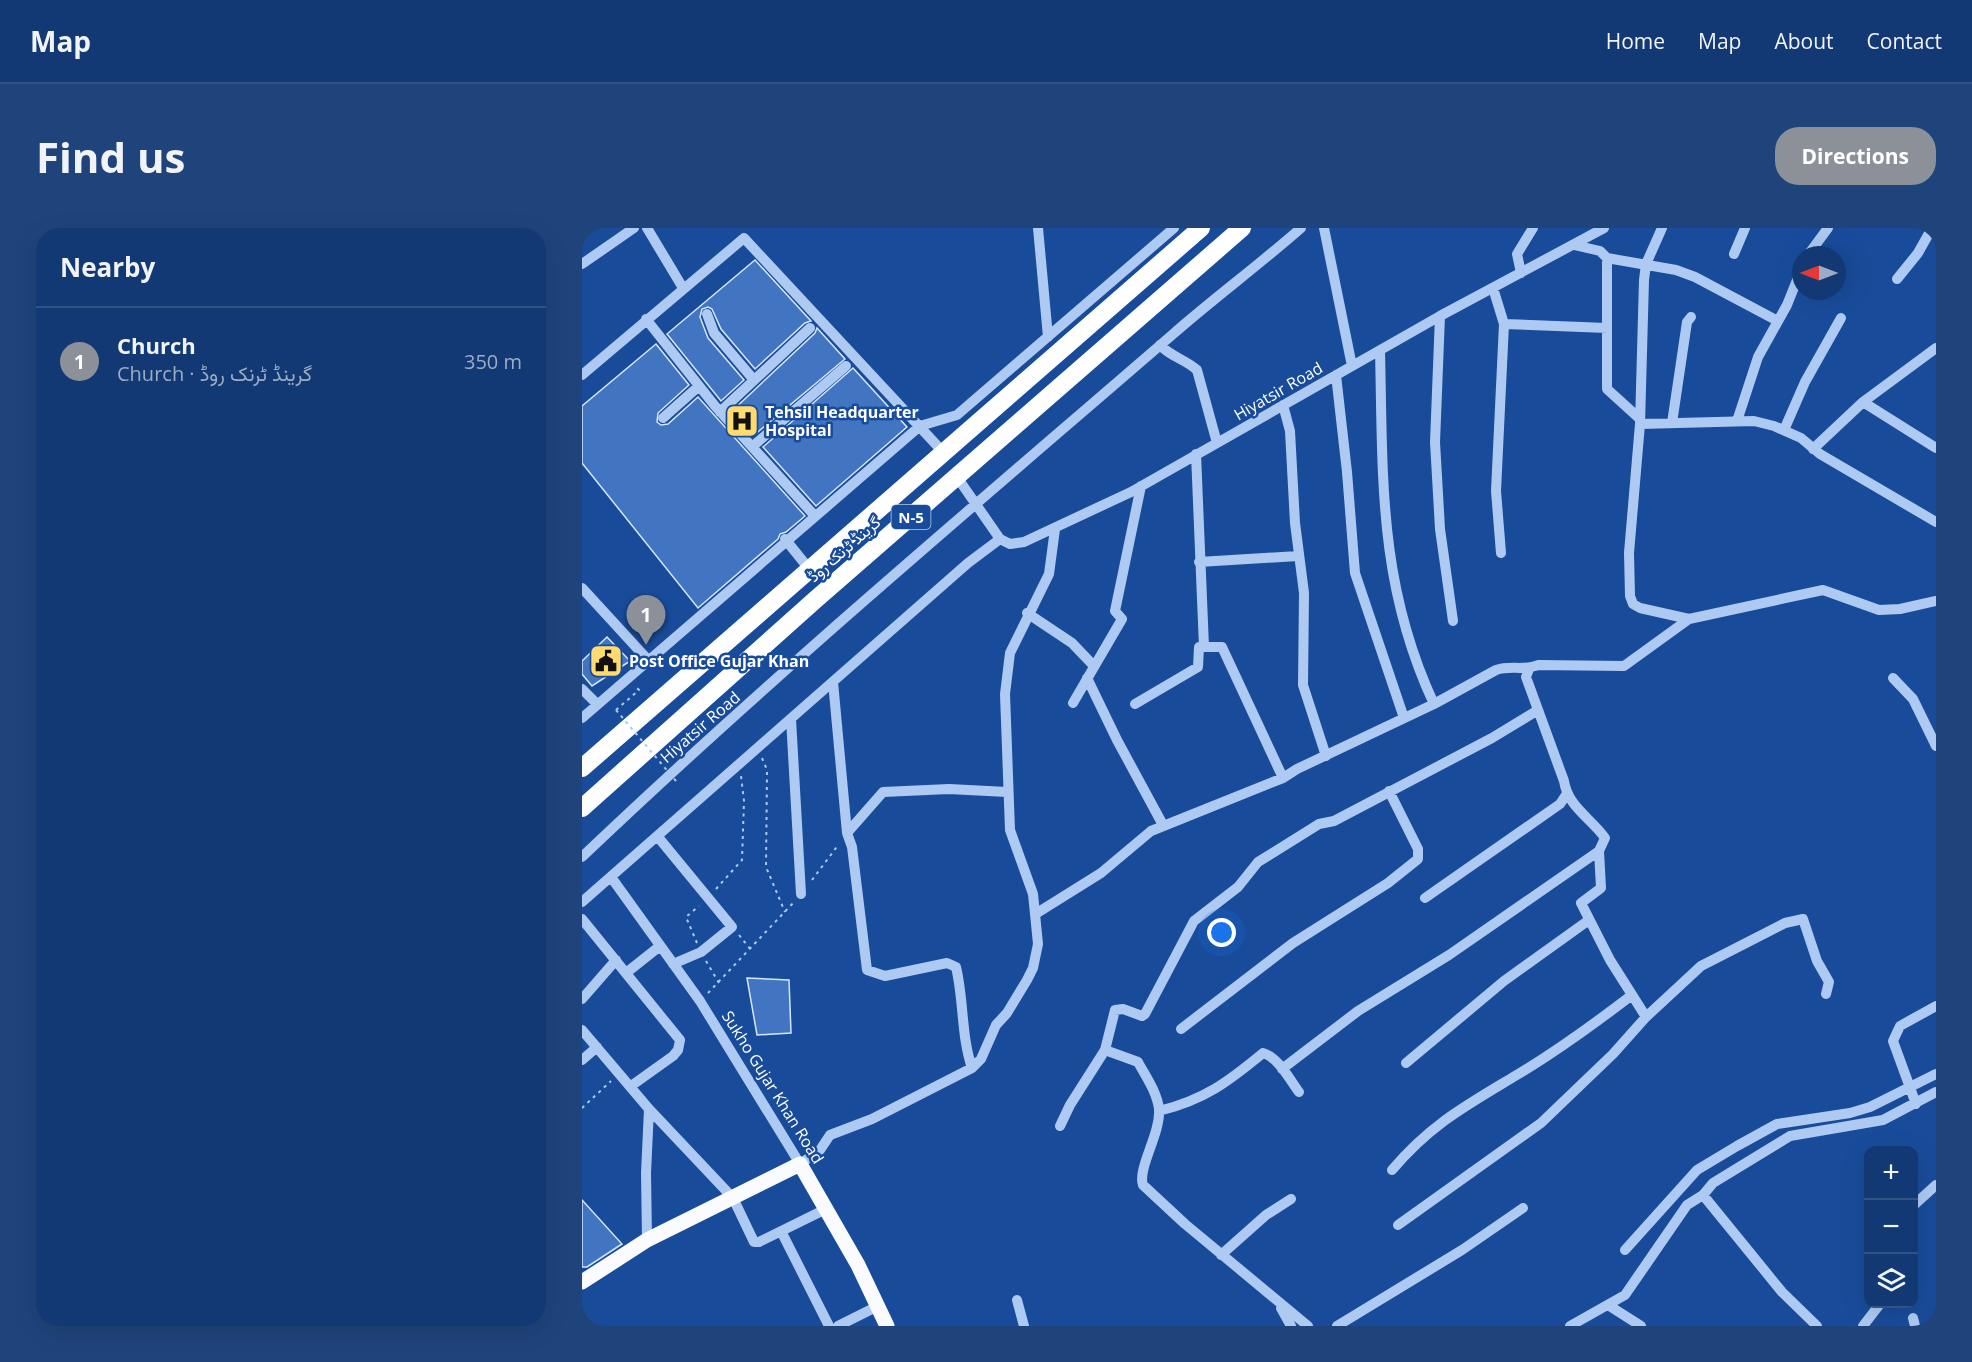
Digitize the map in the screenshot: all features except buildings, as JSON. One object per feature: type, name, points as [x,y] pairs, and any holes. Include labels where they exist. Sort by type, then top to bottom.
[{"type":"highway","name":"گرینڈ ٹرنک روڈ","points":[[582,768],[1201,228]]},
{"type":"highway","name":"گرینڈ ٹرنک روڈ","points":[[582,808],[1242,228]]},
{"type":"main road","points":[[582,1282],[647,1240],[800,1164]]},
{"type":"main road","name":"Sukho Gujar Khan Road","points":[[800,1164],[858,1265],[887,1326]]},
{"type":"street","points":[[582,264],[634,228]]},
{"type":"street","points":[[647,228],[683,288]]},
{"type":"street","points":[[1038,228],[1048,337]]},
{"type":"street","points":[[582,718],[786,539],[920,426],[957,416],[1174,228]]},
{"type":"street","name":"Hiyatsir Road","points":[[582,857],[680,764],[976,505],[1160,345],[1301,228]]},
{"type":"street","points":[[1324,228],[1352,366]]},
{"type":"street","points":[[1521,273],[1517,254],[1533,228]]},
{"type":"street","name":"Hiyatsir Road","points":[[1000,540],[1010,544],[1024,542],[1141,486],[1440,316],[1604,228]]},
{"type":"street","points":[[1662,228],[1646,264],[1640,422],[1629,553],[1630,596],[1633,604],[1640,608],[1689,619]]},
{"type":"street","points":[[1734,254],[1745,228]]},
{"type":"street","points":[[1815,246],[1828,228]]},
{"type":"street","points":[[1897,279],[1918,253],[1932,228]]},
{"type":"street","points":[[582,375],[746,233],[944,453]]},
{"type":"street","points":[[1574,245],[1600,251],[1607,258],[1661,266],[1695,277],[1778,321]]},
{"type":"street","points":[[1607,258],[1607,389],[1640,422],[1760,422],[1784,430],[1801,438],[1813,448],[1936,522]]},
{"type":"street","points":[[1493,288],[1504,324],[1496,491],[1501,553]]},
{"type":"street","points":[[1737,421],[1758,357],[1792,290]]},
{"type":"street","points":[[706,314],[714,333],[754,380]]},
{"type":"street","points":[[1440,316],[1435,442],[1440,529],[1453,621]]},
{"type":"street","points":[[1672,423],[1687,322],[1691,317]]},
{"type":"street","points":[[1784,430],[1805,382],[1841,318]]},
{"type":"street","points":[[646,320],[720,412],[814,516]]},
{"type":"street","points":[[1504,324],[1607,328]]},
{"type":"street","points":[[720,412],[810,328]]},
{"type":"street","points":[[1160,345],[1169,355],[1189,363],[1197,370],[1217,443]]},
{"type":"street","points":[[1813,448],[1863,402],[1936,348]]},
{"type":"street","points":[[1380,350],[1381,476],[1385,532],[1404,629],[1416,665],[1434,704]]},
{"type":"street","points":[[753,446],[846,366]]},
{"type":"street","points":[[1336,375],[1357,583],[1404,718]]},
{"type":"street","points":[[663,418],[699,386]]},
{"type":"street","points":[[1863,402],[1936,448]]},
{"type":"street","points":[[1283,405],[1290,431],[1298,556],[1304,593],[1303,685],[1326,756]]},
{"type":"street","points":[[1196,454],[1203,647]]},
{"type":"street","points":[[582,902],[968,563],[1000,540],[957,477]]},
{"type":"street","points":[[1073,703],[1122,619],[1115,611],[1141,486]]},
{"type":"street","points":[[800,1164],[820,1150],[830,1135],[872,1119],[972,1068],[981,1059],[996,1025],[1007,1013],[1033,968],[1038,944],[1033,894],[1010,830],[1005,694],[1010,653],[1027,613],[1048,574],[1055,529]]},
{"type":"street","points":[[786,539],[810,570]]},
{"type":"street","points":[[1199,562],[1298,556]]},
{"type":"street","points":[[582,588],[648,660]]},
{"type":"street","points":[[1036,913],[1081,888],[1151,831],[1283,778],[1434,704],[1496,670],[1505,667],[1529,669],[1538,665],[1624,666],[1689,619],[1823,590],[1879,610],[1900,609],[1935,602]]},
{"type":"street","points":[[1027,613],[1072,643],[1094,666]]},
{"type":"street","points":[[1135,704],[1198,667],[1199,647],[1224,649],[1283,778]]},
{"type":"street","points":[[1529,669],[1526,677],[1564,781],[1566,795],[1605,838],[1599,851],[1601,888],[1581,903],[1646,1017]]},
{"type":"street","points":[[1088,678],[1117,740],[1163,825]]},
{"type":"street","points":[[1893,678],[1912,699],[1936,746]]},
{"type":"street","points":[[833,682],[847,833],[852,847],[867,970],[885,976],[947,963],[956,967],[962,992],[967,1053],[972,1068]]},
{"type":"street","points":[[582,689],[597,704]]},
{"type":"street","points":[[1060,1126],[1070,1105],[1105,1050],[1115,1011],[1123,1009],[1142,1016],[1145,1014],[1188,928],[1238,887],[1258,862],[1319,824],[1334,821],[1492,738],[1538,710]]},
{"type":"street","points":[[791,719],[801,894]]},
{"type":"street","points":[[847,833],[883,792],[950,789],[1007,792]]},
{"type":"street","points":[[1181,1029],[1293,943],[1388,883],[1418,859],[1418,849],[1389,791]]},
{"type":"street","points":[[1425,898],[1560,804],[1566,795]]},
{"type":"street","points":[[658,837],[732,927],[701,952],[673,964]]},
{"type":"street","points":[[1282,1069],[1358,1011],[1449,955],[1599,851]]},
{"type":"street","name":"Sukho Gujar Khan Road","points":[[611,877],[700,1001],[800,1164]]},
{"type":"street","points":[[582,919],[680,1040],[678,1050],[673,1056],[631,1086]]},
{"type":"street","points":[[1398,1225],[1541,1123],[1612,1054],[1646,1017],[1701,966],[1803,919],[1817,961],[1829,982],[1826,994]]},
{"type":"street","points":[[1406,1064],[1504,981],[1589,920]]},
{"type":"street","points":[[626,973],[660,946]]},
{"type":"street","points":[[582,999],[616,960]]},
{"type":"street","points":[[1392,1170],[1416,1142],[1444,1118],[1535,1064],[1632,995]]},
{"type":"street","points":[[1914,1096],[1893,1041],[1900,1026],[1936,1006]]},
{"type":"street","points":[[582,1030],[649,1109],[733,1198],[754,1242],[826,1209]]},
{"type":"street","points":[[582,1060],[597,1047]]},
{"type":"street","points":[[1105,1050],[1138,1062],[1155,1093],[1159,1111],[1156,1137],[1141,1182],[1221,1255],[1308,1326]]},
{"type":"street","points":[[1159,1111],[1189,1104],[1217,1089],[1263,1053],[1282,1069],[1299,1092]]},
{"type":"street","points":[[1570,1326],[1625,1295],[1697,1170],[1777,1124],[1882,1120],[1914,1096],[1936,1074]]},
{"type":"street","points":[[1625,1250],[1681,1199],[1702,1195],[1713,1183],[1790,1136],[1816,1124],[1859,1111],[1936,1092]]},
{"type":"street","points":[[647,1240],[646,1173],[649,1109]]},
{"type":"street","points":[[1918,1201],[1936,1185]]},
{"type":"street","points":[[1702,1195],[1782,1292],[1817,1326]]},
{"type":"street","points":[[1221,1255],[1266,1215],[1291,1199]]},
{"type":"street","points":[[1337,1326],[1462,1250],[1523,1208]]},
{"type":"street","points":[[781,1231],[829,1326]]},
{"type":"street","points":[[1017,1300],[1024,1326]]},
{"type":"street","points":[[1278,1303],[1291,1326]]},
{"type":"street","points":[[1608,1305],[1641,1326]]},
{"type":"street","points":[[838,1326],[878,1306]]},
{"type":"street","points":[[1863,1326],[1877,1308]]},
{"type":"path","points":[[627,679],[639,690],[616,710],[676,781]]},
{"type":"path","points":[[758,748],[767,770],[766,867],[785,912]]},
{"type":"path","points":[[719,983],[701,952],[686,917],[708,899],[742,860],[744,801],[740,764]]},
{"type":"path","points":[[700,1001],[751,950],[801,894],[847,833]]},
{"type":"path","points":[[732,927],[751,950]]},
{"type":"path","points":[[582,1108],[620,1073]]},
{"type":"place","name":"Tehsil Headquarter Hospital","points":[[742,421]]},
{"type":"place","name":"Church","points":[[646,645]]},
{"type":"place","name":"Post Office Gujar Khan","points":[[606,661]]}]
